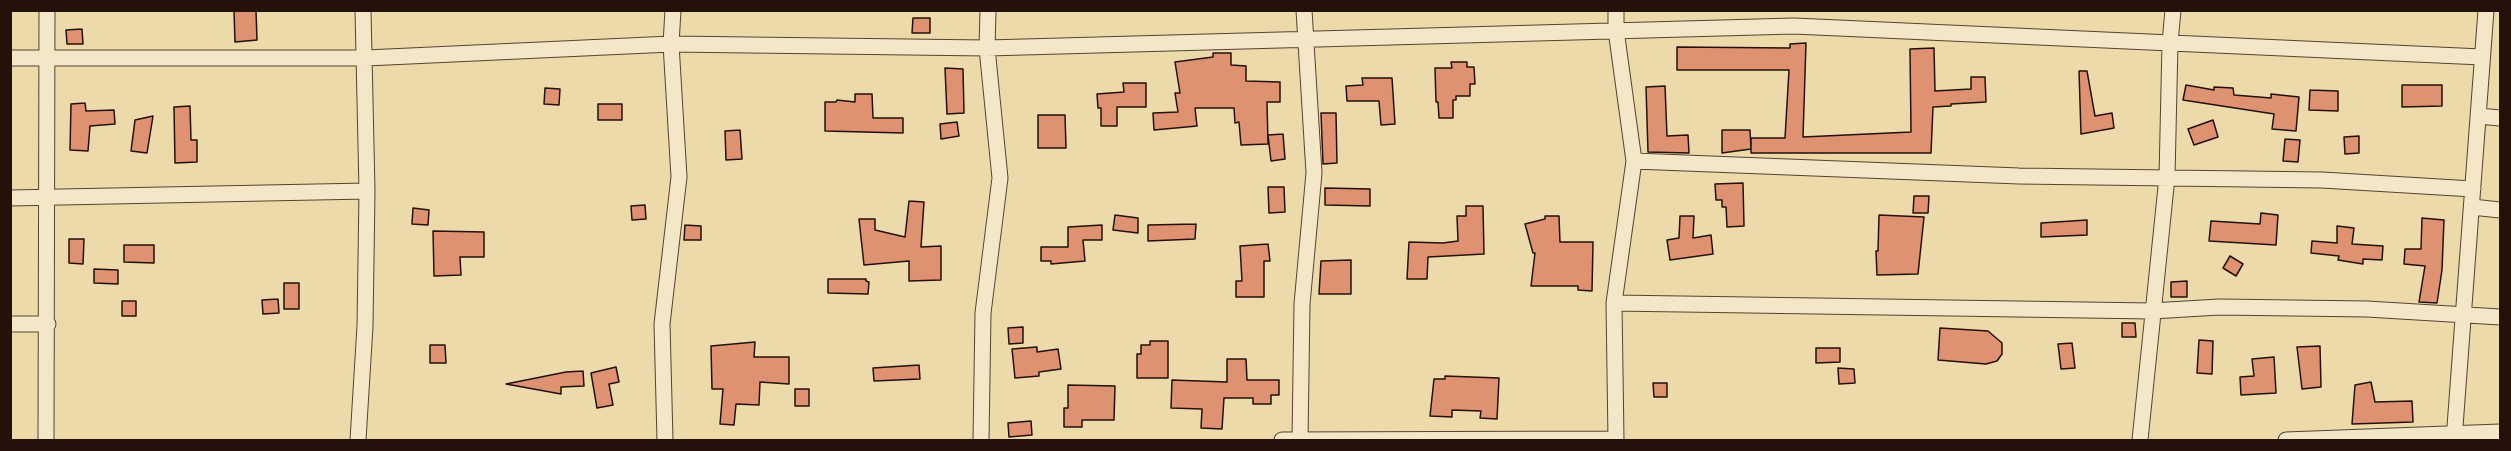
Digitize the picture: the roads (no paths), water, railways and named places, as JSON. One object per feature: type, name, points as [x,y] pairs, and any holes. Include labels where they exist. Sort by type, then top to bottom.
[{"type":"street","points":[[46,441],[47,10]]},
{"type":"street","points":[[358,441],[365,326],[367,191],[366,58],[363,10]]},
{"type":"street","points":[[665,441],[662,324],[679,177],[670,44],[673,10]]},
{"type":"street","points":[[981,441],[983,313],[1000,178],[987,48],[988,10]]},
{"type":"street","points":[[1300,440],[1302,304],[1314,173],[1304,10]]},
{"type":"street","points":[[1282,441],[1616,440],[1614,303],[1634,161],[1616,30],[1616,10]]},
{"type":"street","points":[[2140,441],[2167,177],[2170,43],[2173,10]]},
{"type":"street","points":[[2454,436],[2482,57],[2491,15]]},
{"type":"street","points":[[10,58],[366,58],[670,44],[987,48],[1794,26],[2482,57]]},
{"type":"street","points":[[2478,116],[2500,118]]},
{"type":"street","points":[[1634,161],[2019,176],[2322,180],[2473,189]]},
{"type":"street","points":[[10,198],[367,191]]},
{"type":"street","points":[[2472,207],[2500,210]]},
{"type":"street","points":[[1614,303],[2152,311],[2219,307],[2367,309],[2500,317]]},
{"type":"street","points":[[10,324],[48,324]]},
{"type":"street","points":[[2286,441],[2454,436],[2500,432]]}]
